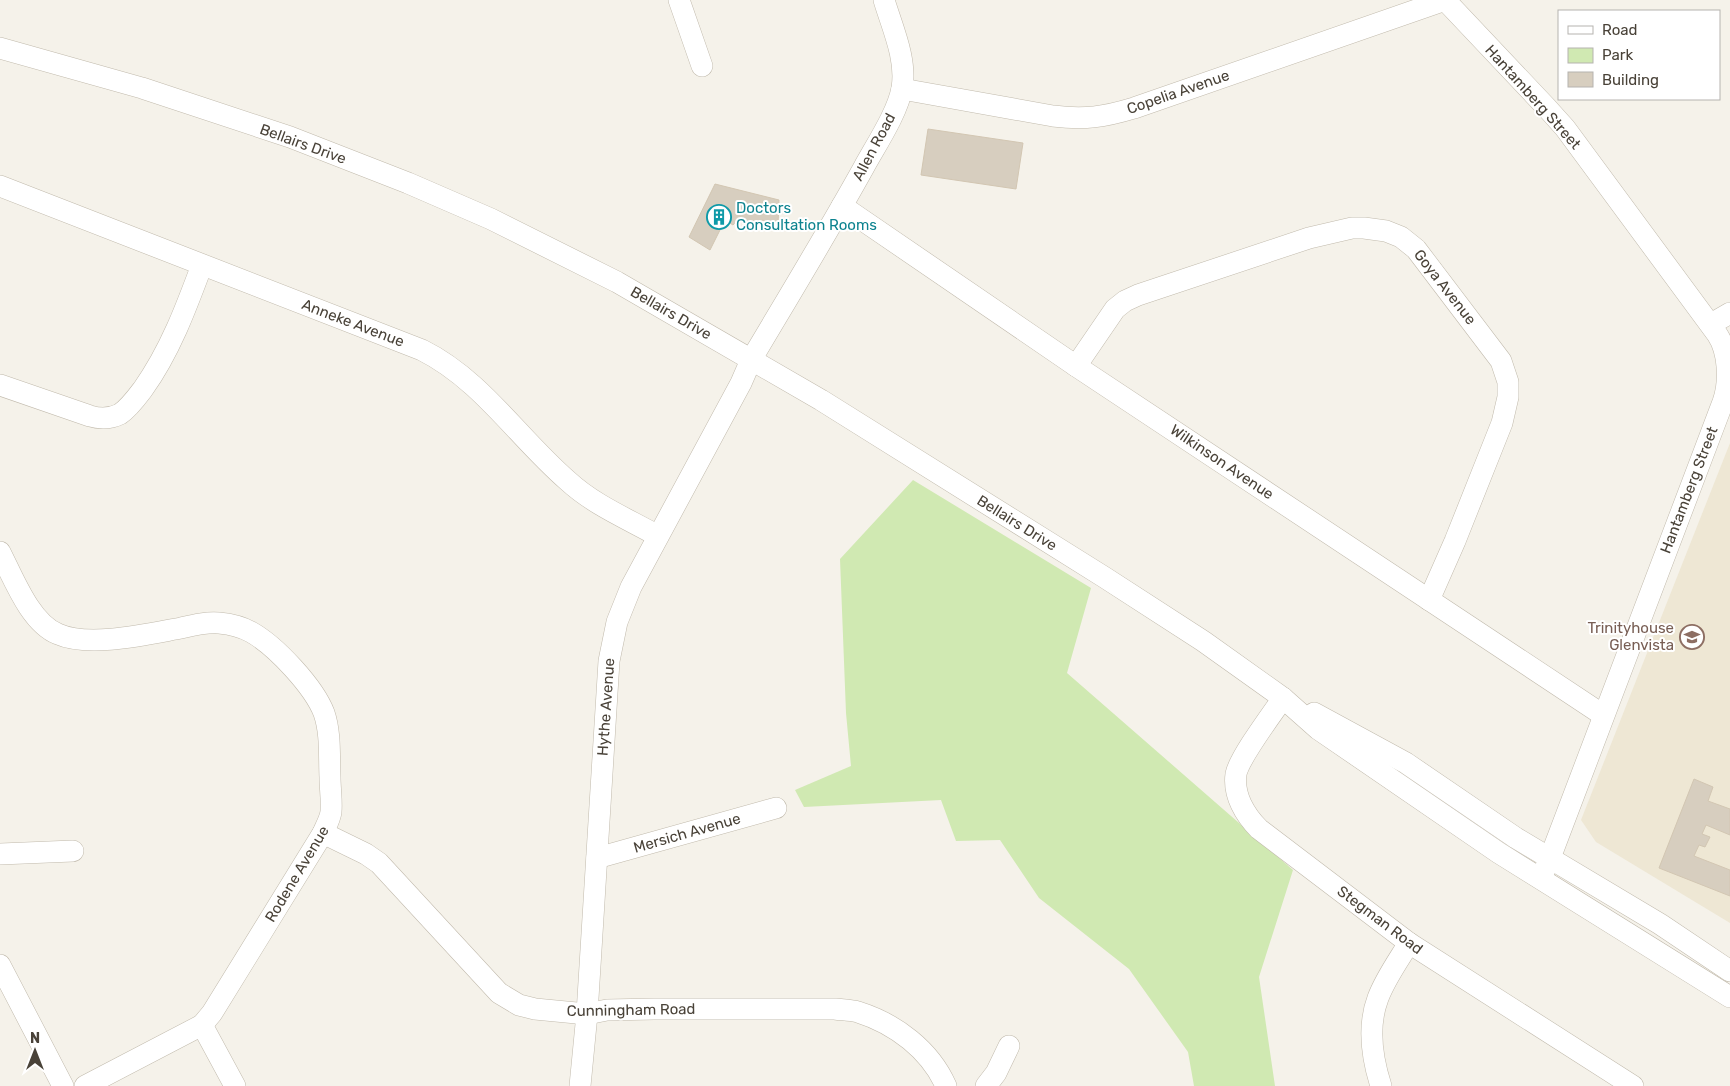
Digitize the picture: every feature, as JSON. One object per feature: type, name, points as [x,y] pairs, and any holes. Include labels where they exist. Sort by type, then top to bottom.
[{"type":"street","points":[[679,0],[702,66]]},
{"type":"street","name":"Allen Road","points":[[751,360],[885,130],[902,89],[902,67],[884,0]]},
{"type":"street","name":"Copelia Avenue","points":[[902,89],[1053,116],[1075,118],[1101,117],[1134,108],[1445,0]]},
{"type":"street","name":"Hantamberg Street","points":[[1445,0],[1548,108],[1564,128],[1711,324],[1723,344],[1728,373],[1723,402],[1541,878]]},
{"type":"street","name":"Bellairs Drive","points":[[0,48],[184,102],[290,137],[408,183],[492,219],[617,282],[821,400],[1104,577],[1203,641],[1283,698]]},
{"type":"street","name":"Anneke Avenue","points":[[0,186],[422,350],[438,358],[462,374],[570,483],[604,508],[658,536]]},
{"type":"street","name":"Wilkinson Avenue","points":[[842,206],[1076,366],[1604,715]]},
{"type":"street","name":"Goya Avenue","points":[[1076,366],[1115,310],[1125,301],[1138,295],[1309,238],[1343,230],[1379,229],[1406,240],[1422,256],[1501,361],[1508,382],[1508,397],[1502,423],[1455,541],[1429,600]]},
{"type":"street","points":[[0,385],[90,416],[105,418],[120,414],[138,396],[160,363],[178,326],[202,265]]},
{"type":"street","points":[[1711,324],[1730,313]]},
{"type":"street","name":"Hythe Avenue","points":[[580,1086],[587,1014],[610,649],[620,612],[635,580],[741,383],[751,360]]},
{"type":"street","name":"Rodene Avenue","points":[[0,552],[30,608],[50,631],[61,636],[78,640],[94,640],[210,623],[229,625],[246,630],[260,638],[290,665],[316,698],[324,715],[329,745],[331,813],[323,833],[212,1013],[202,1025],[85,1086]]},
{"type":"street","points":[[1283,698],[1330,721],[1406,763],[1516,838],[1660,924],[1730,971]]},
{"type":"street","points":[[1283,698],[1318,729],[1499,853],[1730,997]]},
{"type":"street","name":"Stegman Road","points":[[1283,698],[1237,769],[1236,786],[1243,811],[1249,820],[1408,944],[1633,1086]]},
{"type":"street","name":"Mersich Avenue","points":[[597,858],[776,808]]},
{"type":"street","name":"Cunningham Road","points":[[323,833],[366,854],[379,863],[499,993],[519,1005],[535,1009],[587,1014],[607,1010],[654,1009],[835,1009],[857,1012],[900,1032],[936,1066],[946,1086]]},
{"type":"street","points":[[0,854],[73,851]]},
{"type":"street","points":[[1381,1086],[1372,1046],[1374,1010],[1384,985],[1408,944]]},
{"type":"street","points":[[0,965],[63,1086]]},
{"type":"street","points":[[202,1025],[235,1086]]},
{"type":"street","points":[[986,1086],[996,1073],[1009,1046]]},
{"type":"shaded area","name":"Trinityhouse Glenvista","points":[[1730,443],[1730,923],[1596,842],[1581,820]]},
{"type":"green space","points":[[913,480],[1091,588],[1067,673],[1293,870],[1259,977],[1275,1086],[1194,1086],[1188,1052],[1129,969],[1039,898],[1000,840],[956,841],[941,800],[804,807],[795,790],[851,766],[846,713],[840,559]]},
{"type":"building","points":[[928,129],[1023,143],[1016,189],[921,175]]},
{"type":"building","name":"Doctors Consultation Rooms","points":[[715,184],[779,200],[778,224],[762,220],[760,228],[742,221],[740,217],[733,225],[725,220],[710,250],[689,237]]},
{"type":"building","points":[[1694,779],[1713,787],[1708,801],[1730,809],[1730,835],[1706,825],[1702,834],[1710,837],[1705,847],[1699,845],[1694,856],[1730,870],[1730,896],[1659,868]]},
{"type":"place","name":"Doctors Consultation Rooms","points":[[719,217]]},
{"type":"place","name":"Trinityhouse Glenvista","points":[[1692,637]]}]
